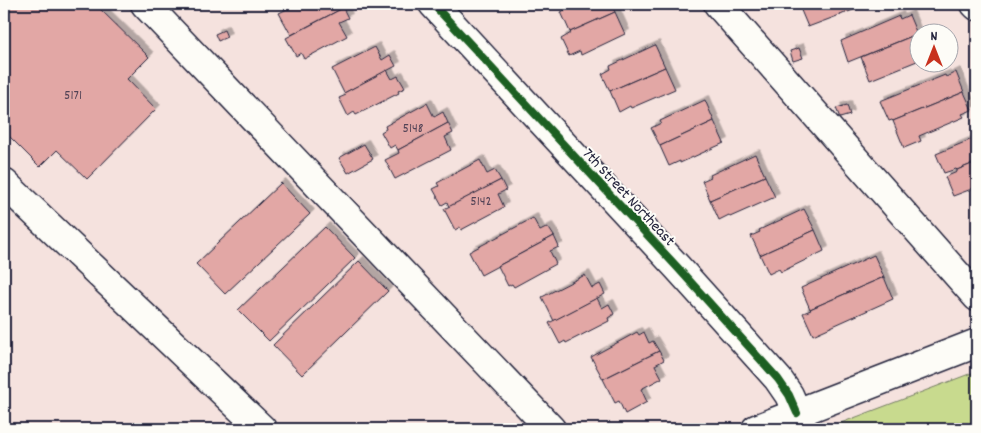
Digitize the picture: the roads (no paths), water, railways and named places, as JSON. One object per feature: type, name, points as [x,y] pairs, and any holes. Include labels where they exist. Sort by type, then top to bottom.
[{"type":"street","points":[[144,4],[551,429]]},
{"type":"street","name":"7th Street Northeast","points":[[433,4],[678,268],[778,379],[789,395],[797,413]]},
{"type":"street","points":[[718,4],[977,297]]},
{"type":"street","points":[[4,183],[262,429]]},
{"type":"street","points":[[756,429],[977,343]]}]
